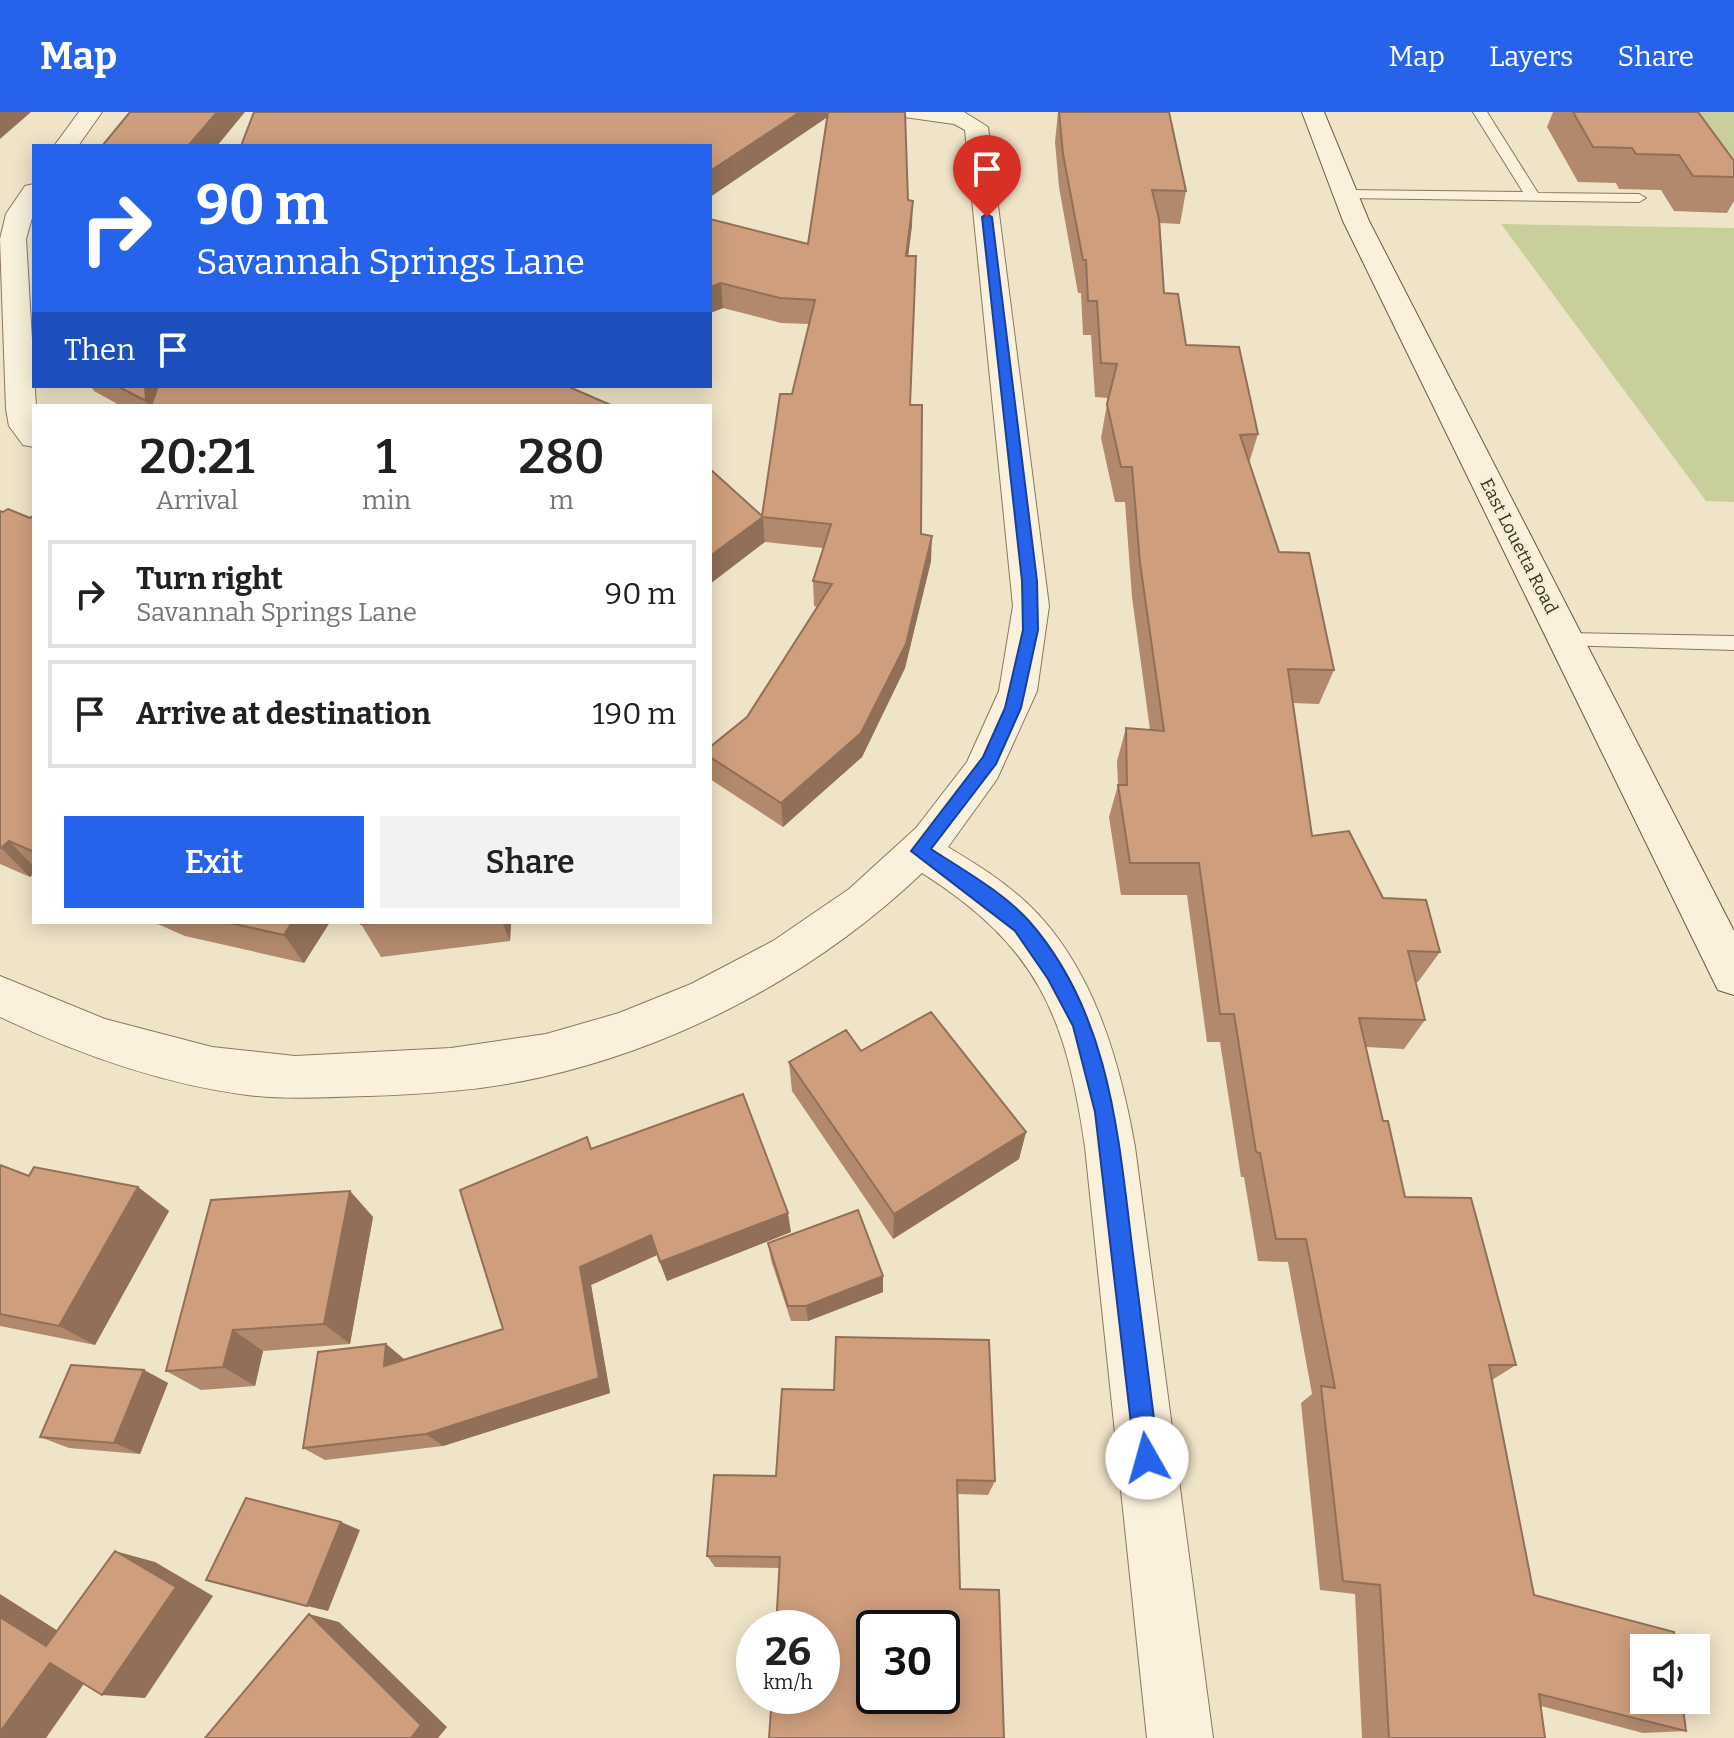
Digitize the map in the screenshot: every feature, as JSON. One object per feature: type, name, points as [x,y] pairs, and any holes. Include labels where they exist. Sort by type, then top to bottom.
[{"type":"street","points":[[67,144],[91,112]]},
{"type":"street","points":[[0,996],[125,1045],[225,1071],[288,1077],[437,1072],[499,1064],[609,1036],[709,997],[821,933],[920,851],[969,791],[996,749],[1013,708],[1031,630],[1024,534],[976,127],[972,122],[912,112]]},
{"type":"street","name":"East Louetta Road","points":[[1313,112],[1345,194],[1733,973]]},
{"type":"street","points":[[32,195],[15,227],[24,271],[21,409],[25,426],[32,435]]},
{"type":"street","points":[[920,851],[972,885],[1022,926],[1069,997],[1093,1055],[1112,1162],[1180,1738]]},
{"type":"lane","points":[[1480,112],[1533,197]]},
{"type":"lane","points":[[1345,194],[1639,198]]},
{"type":"lane","points":[[1566,640],[1734,643]]},
{"type":"green space","points":[[1690,112],[1734,112],[1734,181]]},
{"type":"green space","points":[[1501,224],[1734,228],[1734,502],[1706,501]]},
{"type":"building","points":[[130,112],[217,112],[190,144],[104,144]]},
{"type":"building","points":[[254,112],[800,112],[712,170],[712,144],[242,144]]},
{"type":"building","points":[[828,112],[905,112],[908,200],[913,201],[906,256],[916,256],[910,405],[922,405],[921,534],[932,536],[906,644],[861,733],[781,803],[712,758],[712,745],[747,717],[832,584],[813,581],[831,524],[763,517],[712,555],[712,471],[762,516],[780,394],[792,394],[815,300],[780,298],[721,283],[712,286],[712,220],[808,244]]},
{"type":"building","points":[[1059,112],[1169,112],[1186,191],[1152,190],[1159,219],[1164,293],[1178,294],[1186,345],[1239,347],[1258,434],[1240,435],[1279,552],[1309,553],[1334,670],[1288,669],[1312,836],[1349,831],[1383,898],[1426,900],[1440,952],[1408,951],[1425,1020],[1359,1018],[1383,1121],[1388,1121],[1405,1197],[1471,1198],[1516,1365],[1489,1365],[1534,1595],[1674,1632],[1630,1634],[1630,1714],[1684,1714],[1686,1731],[1539,1694],[1545,1738],[1389,1738],[1380,1585],[1343,1581],[1321,1386],[1335,1388],[1306,1239],[1276,1239],[1260,1153],[1256,1152],[1234,1014],[1220,1014],[1199,863],[1130,863],[1118,785],[1127,785],[1126,728],[1164,731],[1140,563],[1132,467],[1121,467],[1107,404],[1117,364],[1101,363],[1097,301],[1088,301],[1086,260],[1083,260],[1063,154]]},
{"type":"building","points":[[1573,112],[1698,112],[1734,161],[1734,177],[1693,176],[1679,155],[1636,154],[1632,148],[1593,147]]},
{"type":"building","points":[[121,388],[145,388],[146,401]]},
{"type":"building","points":[[157,388],[572,388],[608,404],[152,404]]},
{"type":"building","points":[[8,509],[32,516],[32,851],[9,841],[0,847],[0,511]]},
{"type":"building","points":[[234,924],[291,924],[284,935]]},
{"type":"building","points":[[931,1012],[1026,1132],[894,1214],[789,1062],[846,1030],[861,1051]]},
{"type":"building","points":[[743,1094],[788,1213],[660,1262],[651,1235],[580,1267],[599,1378],[426,1434],[303,1448],[318,1352],[386,1344],[384,1366],[503,1329],[460,1190],[587,1137],[591,1149]]},
{"type":"building","points":[[0,1165],[29,1176],[34,1167],[138,1187],[59,1326],[0,1314]]},
{"type":"building","points":[[350,1191],[324,1324],[233,1330],[223,1367],[166,1371],[211,1200]]},
{"type":"building","points":[[858,1210],[883,1276],[806,1306],[788,1306],[768,1243]]},
{"type":"building","points":[[836,1337],[989,1340],[995,1481],[957,1480],[960,1589],[999,1590],[1004,1738],[769,1738],[771,1714],[840,1714],[840,1610],[777,1610],[780,1557],[707,1556],[714,1475],[776,1476],[782,1389],[834,1390]]},
{"type":"building","points":[[71,1365],[144,1370],[114,1443],[40,1437]]},
{"type":"building","points":[[246,1498],[341,1522],[307,1606],[206,1580]]},
{"type":"building","points":[[115,1551],[176,1587],[102,1695],[50,1663],[0,1732],[0,1617],[46,1646]]},
{"type":"building","points":[[309,1614],[421,1725],[411,1738],[205,1738]]},
{"type":"route","points":[[987,217],[1029,581],[1031,630],[1013,708],[990,760],[920,851],[972,885],[1022,926],[1039,948],[1083,1025],[1105,1112],[1147,1458]]}]
